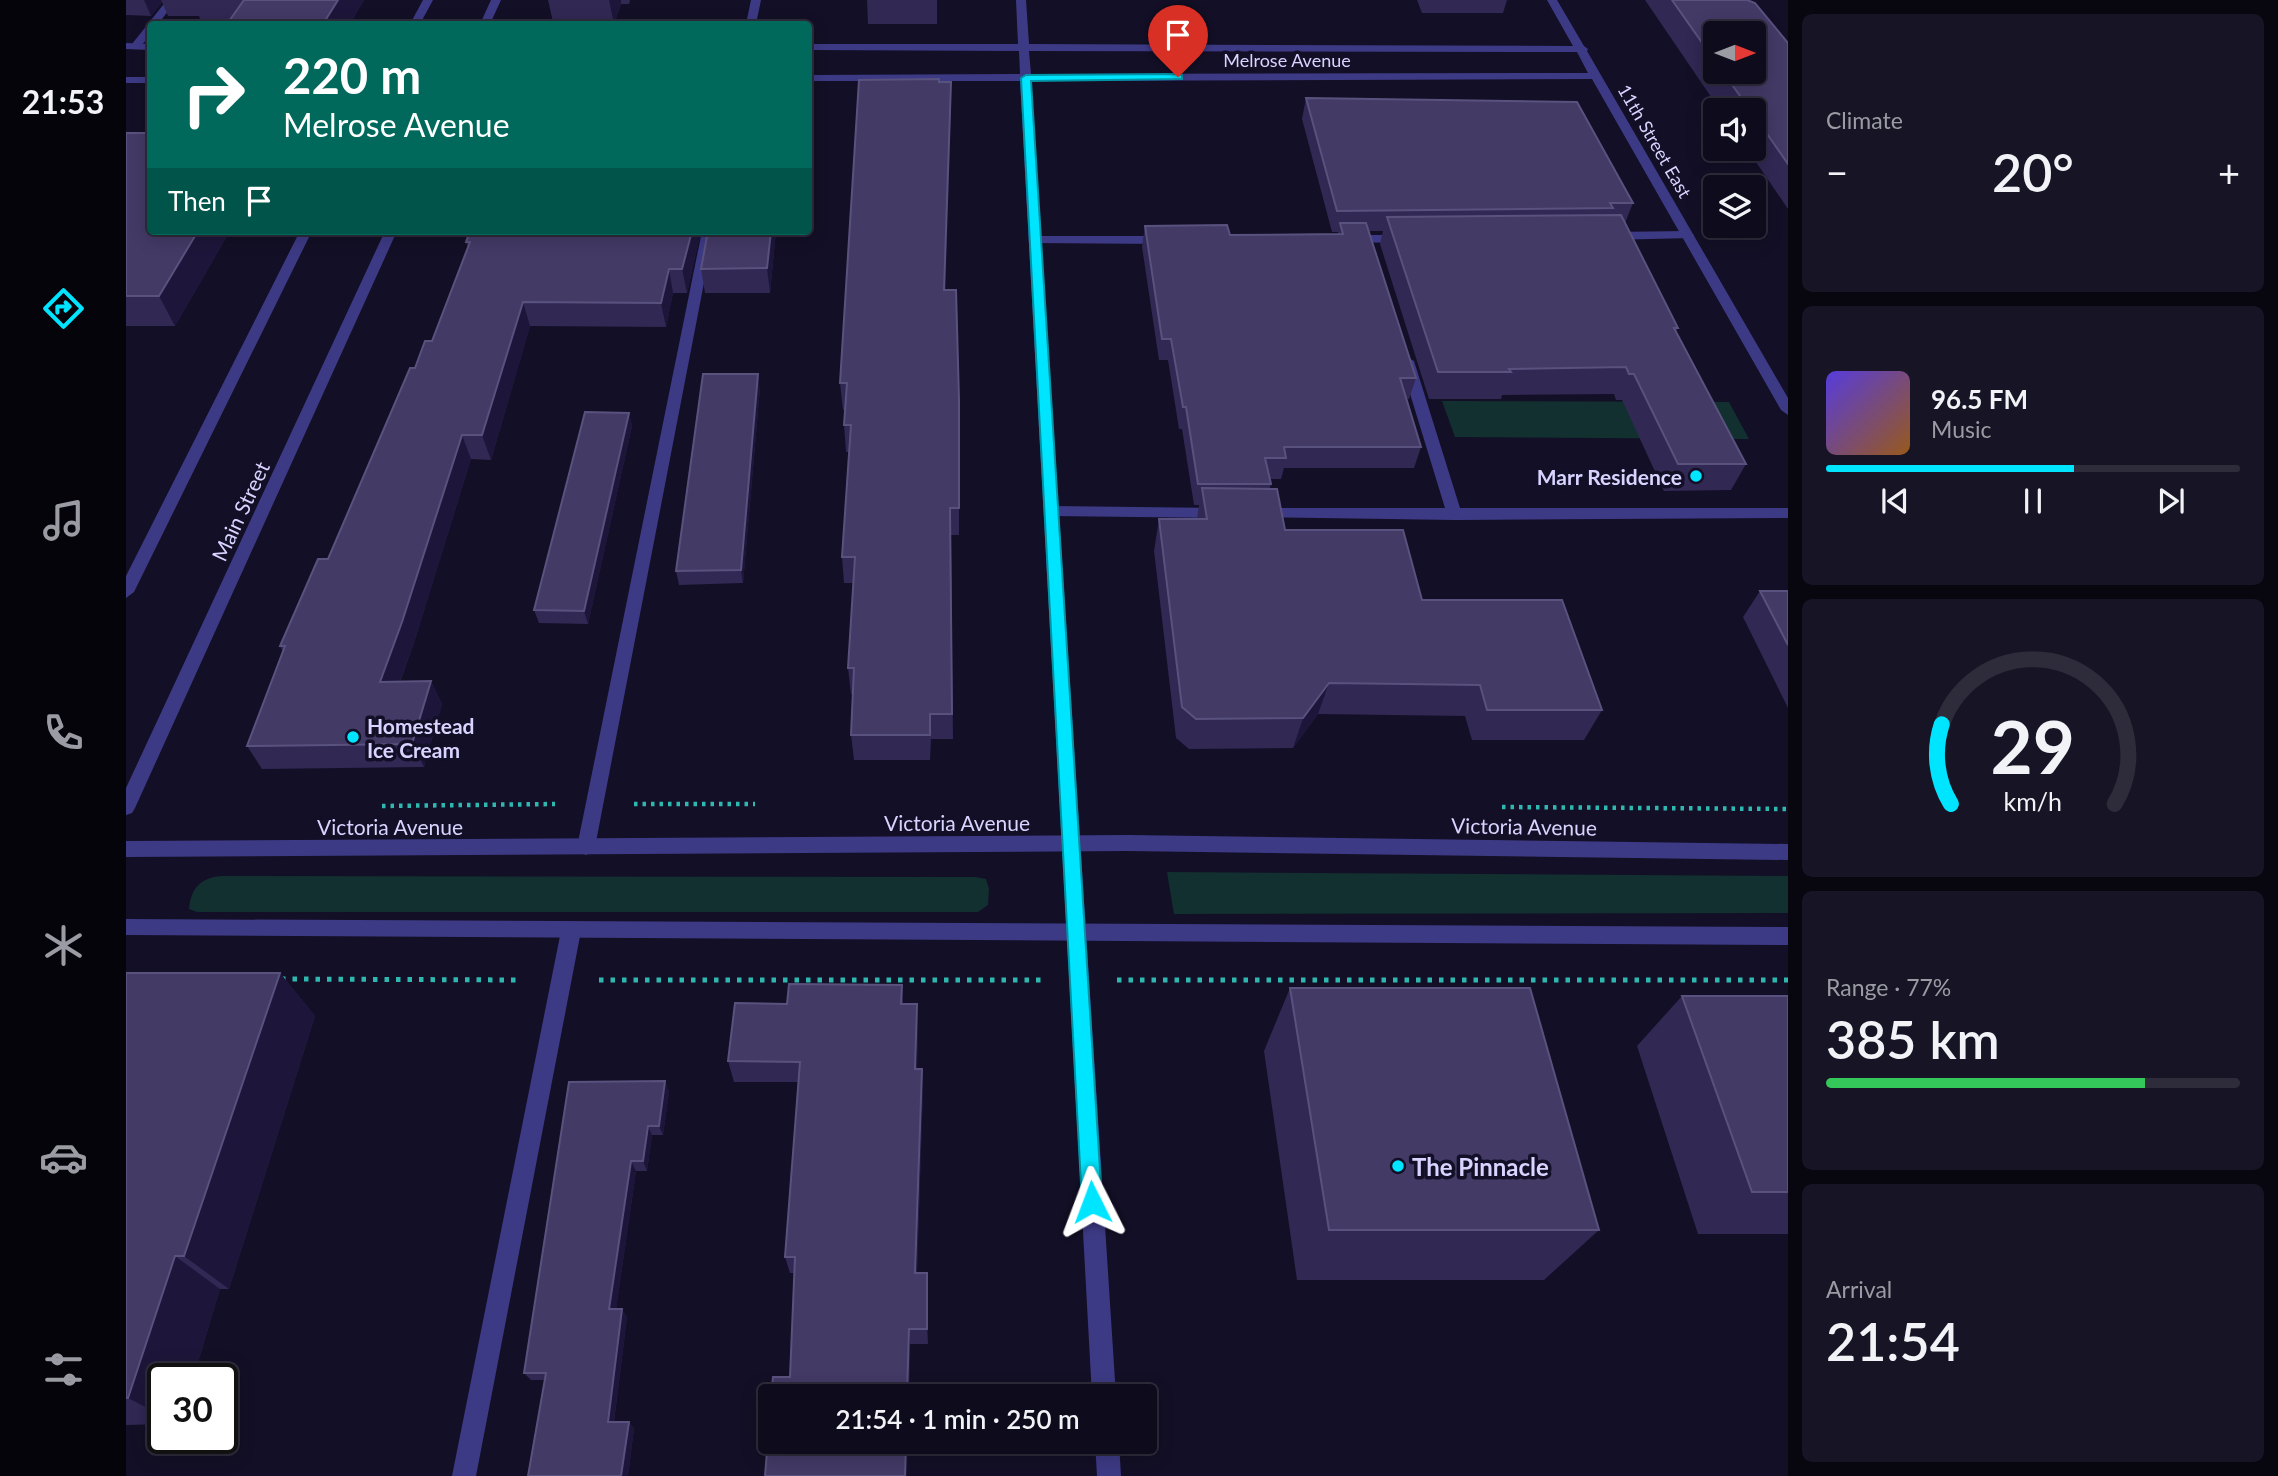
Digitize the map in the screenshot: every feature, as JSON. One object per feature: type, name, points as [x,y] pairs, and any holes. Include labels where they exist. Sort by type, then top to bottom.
[{"type":"street","points":[[156,21],[172,0]]},
{"type":"street","points":[[417,21],[428,0]]},
{"type":"street","points":[[486,21],[496,0]]},
{"type":"street","points":[[752,21],[756,0]]},
{"type":"street","points":[[1021,0],[1103,1384]]},
{"type":"street","name":"11th Street East","points":[[1552,0],[1788,410]]},
{"type":"street","points":[[131,47],[147,31]]},
{"type":"street","name":"Melrose Avenue","points":[[812,47],[1583,50]]},
{"type":"street","name":"Melrose Avenue","points":[[812,78],[1598,76]]},
{"type":"street","points":[[126,80],[147,80]]},
{"type":"street","points":[[126,592],[304,235]]},
{"type":"street","name":"Main Street","points":[[126,808],[389,235]]},
{"type":"street","points":[[586,847],[707,235]]},
{"type":"street","points":[[1591,237],[1688,235]]},
{"type":"street","points":[[1035,240],[1179,239]]},
{"type":"street","points":[[1342,239],[1371,246],[1424,239]]},
{"type":"street","points":[[1402,344],[1455,515]]},
{"type":"street","points":[[1052,512],[1455,515],[1788,513]]},
{"type":"street","name":"Victoria Avenue","points":[[126,849],[1072,843],[1788,852]]},
{"type":"street","points":[[126,927],[1788,936]]},
{"type":"street","points":[[464,1476],[571,931]]},
{"type":"street","points":[[1108,1454],[1109,1476]]},
{"type":"path","points":[[276,979],[1788,980]]},
{"type":"green space","points":[[1442,401],[1729,402],[1749,439],[1455,437]]},
{"type":"green space","points":[[1167,872],[1788,876],[1788,913],[1174,914]]},
{"type":"green space","points":[[975,877],[986,879],[989,889],[988,905],[978,912],[197,912],[189,909],[192,895],[199,885],[209,878]]},
{"type":"building","points":[[244,0],[338,0],[325,21],[229,21]]},
{"type":"building","points":[[1672,0],[1747,0],[1755,3],[1788,43],[1788,164],[1766,132],[1766,98],[1741,98],[1732,84],[1766,84],[1766,21],[1703,21],[1703,44]]},
{"type":"building","points":[[939,79],[939,82],[951,82],[944,290],[956,290],[959,400],[959,508],[950,508],[952,714],[930,714],[930,735],[851,735],[854,668],[848,668],[855,557],[842,557],[851,425],[844,425],[847,383],[840,383],[859,80]]},
{"type":"building","points":[[1306,98],[1577,102],[1633,203],[1610,203],[1613,208],[1337,211]]},
{"type":"building","points":[[126,133],[147,133],[147,235],[196,235],[159,296],[126,296]]},
{"type":"building","points":[[1621,215],[1678,328],[1674,328],[1746,464],[1678,464],[1634,374],[1629,374],[1626,367],[1438,372],[1387,217]]},
{"type":"building","points":[[1340,223],[1366,223],[1416,378],[1400,378],[1421,447],[1284,447],[1286,458],[1265,458],[1271,484],[1198,484],[1186,407],[1183,407],[1171,339],[1162,339],[1145,226],[1227,225],[1230,235],[1343,234]]},
{"type":"building","points":[[469,235],[691,235],[682,269],[669,269],[661,303],[523,302],[482,435],[462,435],[380,682],[431,681],[412,744],[247,746],[285,646],[280,646],[318,559],[328,559],[410,368],[415,368],[425,341],[432,341],[470,242],[466,242]]},
{"type":"building","points":[[707,235],[771,235],[767,268],[701,269]]},
{"type":"building","points":[[703,374],[758,374],[741,570],[676,571]]},
{"type":"building","points":[[585,412],[629,413],[584,611],[534,610]]},
{"type":"building","points":[[1202,488],[1277,489],[1285,530],[1403,530],[1422,600],[1562,600],[1602,710],[1487,710],[1480,685],[1329,683],[1303,718],[1196,719],[1182,707],[1159,519],[1207,519]]},
{"type":"building","points":[[1760,591],[1788,591],[1788,645]]},
{"type":"building","points":[[126,973],[280,973],[184,1256],[175,1256],[128,1398],[126,1398]]},
{"type":"building","points":[[789,984],[902,985],[901,1004],[917,1004],[915,1069],[922,1069],[915,1273],[927,1273],[927,1329],[909,1329],[907,1384],[772,1384],[773,1377],[790,1377],[795,1257],[785,1257],[800,1062],[728,1061],[735,1003],[787,1004]]},
{"type":"building","points":[[1290,988],[1530,988],[1599,1230],[1329,1230]]},
{"type":"building","points":[[1682,996],[1788,996],[1788,1192],[1752,1192]]},
{"type":"building","points":[[665,1081],[659,1126],[648,1126],[643,1161],[631,1161],[609,1309],[622,1309],[608,1422],[629,1422],[621,1476],[528,1476],[546,1373],[524,1373],[569,1082]]},
{"type":"building","points":[[767,1454],[906,1454],[905,1476],[765,1476]]},
{"type":"place","name":"Marr Residence","points":[[1696,476]]},
{"type":"place","name":"Homestead Ice Cream","points":[[353,737]]},
{"type":"place","name":"The Pinnacle","points":[[1398,1166]]},
{"type":"route","points":[[1092,1202],[1026,78],[1178,77]]}]
